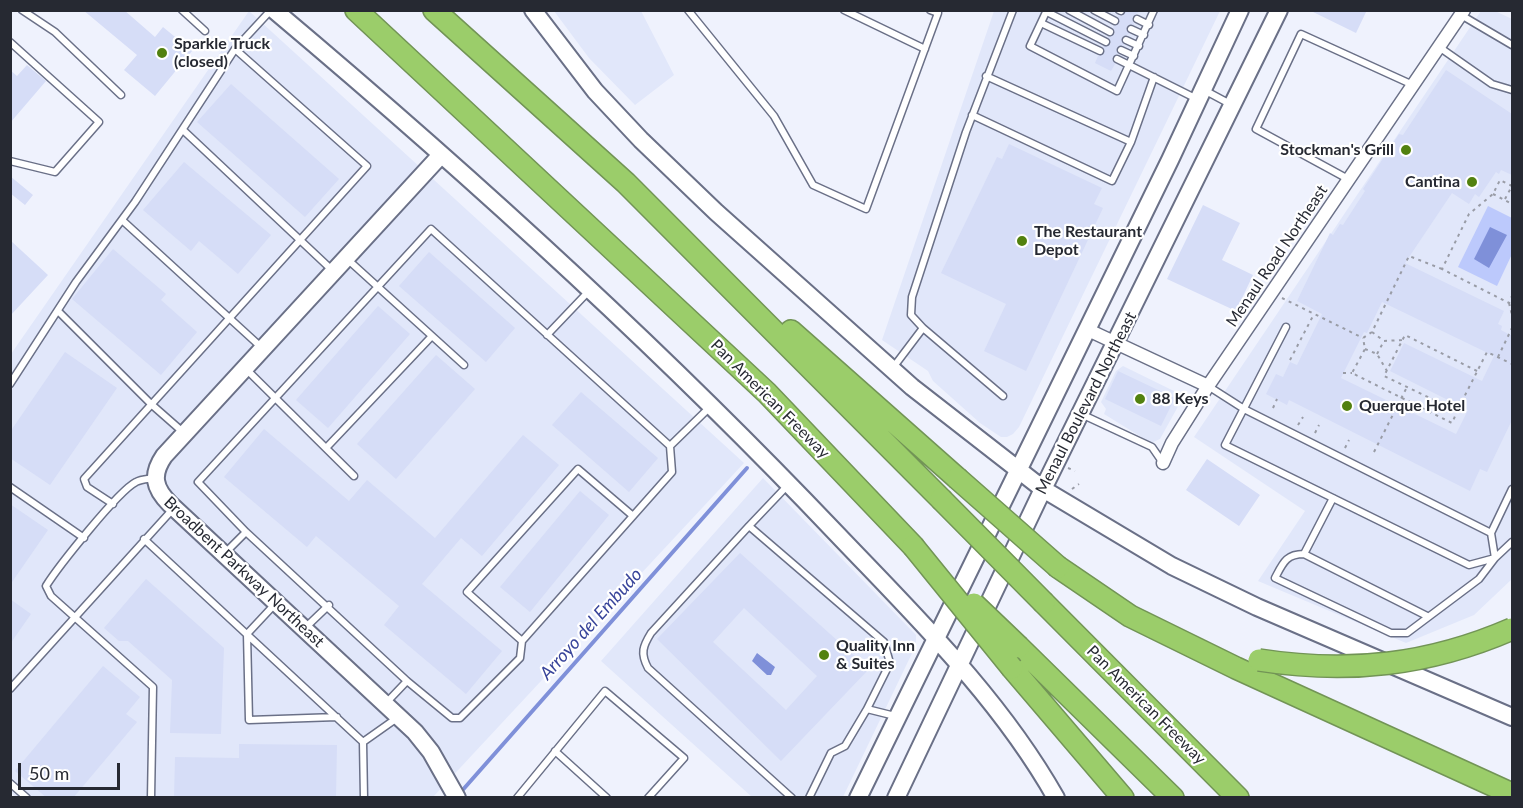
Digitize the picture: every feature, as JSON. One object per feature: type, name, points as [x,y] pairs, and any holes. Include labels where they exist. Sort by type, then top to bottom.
[{"type":"highway","name":"Pan American Freeway","points":[[356,10],[759,385],[913,546],[1173,798]]},
{"type":"highway","name":"Pan American Freeway","points":[[434,10],[626,183],[1238,798]]},
{"type":"highway","points":[[626,183],[1058,567],[1130,616],[1247,673],[1512,794]]},
{"type":"highway","points":[[913,546],[1012,668],[1123,798]]},
{"type":"highway","points":[[1130,616],[1221,651],[1259,660],[1312,668],[1388,664],[1450,651],[1512,629]]},
{"type":"main road","points":[[272,10],[440,156],[711,405],[960,665],[1018,738],[1056,798]]},
{"type":"main road","points":[[533,10],[575,67],[640,140],[716,212],[891,369],[1017,470],[1065,505],[1183,571],[1257,607],[1512,717]]},
{"type":"main road","name":"Menaul Boulevard Northeast","points":[[896,798],[1043,489],[1279,10]]},
{"type":"main road","name":"Menaul Boulevard Northeast","points":[[858,798],[1201,95],[1235,12]]},
{"type":"main road","name":"Broadbent Parkway Northeast","points":[[440,156],[184,433],[159,462],[154,478],[160,494],[174,508],[386,703],[431,752],[457,798]]},
{"type":"main road","points":[[1448,688],[1512,708]]},
{"type":"street","name":"Menaul Road Northeast","points":[[1163,463],[1172,443],[1208,386],[1462,13]]},
{"type":"street","points":[[1086,329],[1208,386]]},
{"type":"lane","points":[[22,10],[55,32],[121,95]]},
{"type":"lane","points":[[182,10],[205,31]]},
{"type":"lane","points":[[10,384],[58,310],[183,130],[235,49],[272,10]]},
{"type":"lane","points":[[688,10],[774,116],[813,185],[866,209],[941,12],[930,10]]},
{"type":"lane","points":[[844,10],[925,49]]},
{"type":"lane","points":[[1003,396],[923,328],[911,315],[912,297],[972,115],[1013,10]]},
{"type":"lane","points":[[1069,10],[1110,32]]},
{"type":"lane","points":[[1094,10],[1115,21]]},
{"type":"lane","points":[[1106,42],[1047,11],[1030,46],[1117,91],[1149,26],[1154,10]]},
{"type":"lane","points":[[1462,13],[1512,45]]},
{"type":"lane","points":[[1137,19],[1149,26]]},
{"type":"lane","points":[[1041,23],[1101,51]]},
{"type":"lane","points":[[1131,30],[1144,35]]},
{"type":"lane","points":[[1349,179],[1256,129],[1301,34],[1413,85]]},
{"type":"lane","points":[[1126,40],[1139,46]]},
{"type":"lane","points":[[10,42],[99,122],[55,172],[10,161]]},
{"type":"lane","points":[[1439,47],[1491,84],[1512,90]]},
{"type":"lane","points":[[113,504],[87,487],[84,479],[367,166],[235,49]]},
{"type":"lane","points":[[1121,50],[1134,56]]},
{"type":"lane","points":[[1117,59],[1154,77],[1233,105]]},
{"type":"lane","points":[[986,76],[1131,142]]},
{"type":"lane","points":[[972,115],[1112,181],[1131,142],[1154,77]]},
{"type":"lane","points":[[183,130],[333,271]]},
{"type":"lane","points":[[122,220],[262,348]]},
{"type":"lane","points":[[431,230],[547,334],[670,446],[672,472],[522,641],[520,658],[460,718],[452,718],[407,681],[329,605],[246,532],[198,482],[431,230]]},
{"type":"lane","points":[[345,258],[464,365]]},
{"type":"lane","points":[[547,334],[589,291]]},
{"type":"lane","points":[[58,310],[151,404],[184,433]]},
{"type":"lane","points":[[1286,327],[1225,445],[1469,566],[1495,558]]},
{"type":"lane","points":[[891,369],[923,328]]},
{"type":"lane","points":[[327,447],[432,336]]},
{"type":"lane","points":[[245,367],[354,476]]},
{"type":"lane","points":[[1208,386],[1244,408],[1491,533]]},
{"type":"lane","points":[[670,446],[711,405]]},
{"type":"lane","points":[[1081,414],[1152,447],[1163,463]]},
{"type":"lane","points":[[522,641],[467,592],[578,469],[633,516]]},
{"type":"lane","points":[[151,798],[153,687],[51,596],[46,586],[59,566],[113,504],[136,482],[154,478]]},
{"type":"lane","points":[[789,484],[651,633],[643,646],[642,657],[648,668],[792,798]]},
{"type":"lane","points":[[10,487],[84,538]]},
{"type":"lane","points":[[1495,558],[1491,533],[1512,489]]},
{"type":"lane","points":[[1304,554],[1333,498]]},
{"type":"lane","points":[[10,689],[174,508]]},
{"type":"lane","points":[[749,526],[884,642],[890,663],[845,746],[831,753],[809,798]]},
{"type":"lane","points":[[224,554],[246,532]]},
{"type":"lane","points":[[144,539],[363,742],[364,798]]},
{"type":"lane","points":[[1426,616],[1304,554],[1293,554],[1286,558],[1275,578],[1391,633],[1407,633],[1426,616],[1479,579],[1495,558],[1512,542]]},
{"type":"lane","points":[[277,602],[247,634],[249,720],[336,717]]},
{"type":"lane","points":[[305,628],[329,605]]},
{"type":"lane","points":[[386,703],[407,681]]},
{"type":"lane","points":[[517,798],[605,691],[684,758],[648,798]]},
{"type":"lane","points":[[867,709],[897,717]]},
{"type":"lane","points":[[363,742],[399,717]]},
{"type":"lane","points":[[555,751],[607,798]]},
{"type":"lane","points":[[10,783],[27,798]]},
{"type":"path","points":[[1442,269],[1469,214],[1493,194],[1500,180],[1512,186],[1504,200]]},
{"type":"path","points":[[1493,194],[1512,204]]},
{"type":"path","points":[[1363,339],[1372,332],[1408,256],[1442,269],[1509,303]]},
{"type":"path","points":[[1512,296],[1509,303],[1512,315]]},
{"type":"path","points":[[1282,298],[1363,339]]},
{"type":"path","points":[[1290,360],[1314,314]]},
{"type":"path","points":[[1498,357],[1512,328]]},
{"type":"path","points":[[1372,332],[1384,341],[1402,340]]},
{"type":"path","points":[[1457,411],[1384,376],[1404,335],[1477,371]]},
{"type":"path","points":[[1352,373],[1365,349],[1363,339]]},
{"type":"path","points":[[1377,354],[1384,341]]},
{"type":"path","points":[[1365,349],[1377,354],[1387,371]]},
{"type":"path","points":[[1343,373],[1352,373],[1452,423],[1486,352],[1512,364]]},
{"type":"path","points":[[1374,452],[1407,387]]},
{"type":"path","points":[[1273,408],[1277,399]]},
{"type":"path","points":[[1068,468],[1075,471]]},
{"type":"path","points":[[1072,489],[1079,484]]},
{"type":"shaded area","points":[[249,11],[744,463],[433,797],[17,798],[11,792],[11,354]]},
{"type":"shaded area","points":[[554,11],[641,11],[674,75],[635,105],[589,58]]},
{"type":"shaded area","points":[[994,11],[1220,11],[1019,427],[1007,437],[1001,437],[980,423],[933,381],[928,371],[882,340]]},
{"type":"shaded area","points":[[1481,11],[1495,11],[1512,19],[1512,579],[1474,615],[1406,643],[1258,581],[1305,511],[1194,437]]},
{"type":"shaded area","points":[[1488,206],[1512,218],[1512,254],[1497,286],[1458,267]]},
{"type":"shaded area","points":[[1490,227],[1507,235],[1489,268],[1474,259]]},
{"type":"shaded area","points":[[1123,366],[1180,394],[1181,401],[1160,439],[1151,443],[1104,414],[1106,409],[1101,402],[1116,371]]},
{"type":"shaded area","points":[[763,478],[916,635],[916,645],[843,797],[752,797],[601,661]]},
{"type":"shaded area","points":[[757,653],[775,667],[771,675],[767,675],[752,661]]},
{"type":"building","name":"Sparkle Truck (closed)","points":[[83,10],[124,10],[155,37],[163,27],[192,51],[155,96],[124,70],[137,55]]},
{"type":"building","points":[[1126,10],[1141,10],[1132,17],[1134,25],[1127,26],[1129,34],[1122,37],[1124,45],[1117,47],[1118,54],[1112,57],[1115,64],[1111,71],[1095,63],[1098,56],[1104,54],[1103,46],[1111,44],[1108,37],[1115,34],[1113,27],[1120,23],[1118,16],[1123,16]]},
{"type":"building","points":[[1309,10],[1367,10],[1356,33]]},
{"type":"building","points":[[27,65],[46,81],[10,123],[10,70],[17,76]]},
{"type":"building","points":[[1446,70],[1512,114],[1512,175],[1501,170],[1499,174],[1496,172],[1479,197],[1475,194],[1469,204],[1452,193],[1405,263],[1504,311],[1498,324],[1502,326],[1501,330],[1512,336],[1512,420],[1487,472],[1480,469],[1470,491],[1289,400],[1287,405],[1266,394],[1276,374],[1283,377],[1290,362],[1297,365],[1322,314],[1297,301],[1330,233],[1333,235],[1340,224],[1343,225],[1365,191],[1363,189],[1399,134],[1403,135]],"holes":[[[1382,302],[1494,356],[1482,381],[1404,343],[1390,371],[1468,410],[1456,434],[1341,378]]]},
{"type":"building","points":[[231,84],[339,179],[305,217],[197,122]]},
{"type":"building","name":"The Restaurant Depot","points":[[1009,144],[1102,188],[1094,204],[1103,208],[1026,371],[984,351],[1006,304],[941,273],[997,157],[1002,159]]},
{"type":"building","points":[[184,162],[271,235],[238,274],[199,241],[191,251],[143,210]]},
{"type":"building","points":[[10,176],[33,195],[25,205],[10,193]]},
{"type":"building","points":[[1203,205],[1240,223],[1222,260],[1253,275],[1236,311],[1167,279]]},
{"type":"building","points":[[10,240],[48,275],[10,316]]},
{"type":"building","points":[[113,249],[166,294],[161,300],[197,332],[161,375],[72,299]]},
{"type":"building","points":[[429,252],[515,328],[486,362],[399,286]]},
{"type":"building","points":[[378,306],[410,334],[328,428],[296,400]]},
{"type":"building","points":[[65,352],[117,388],[50,485],[10,458],[10,432]]},
{"type":"building","points":[[436,355],[475,389],[396,479],[357,444]]},
{"type":"building","name":"88 Keys","points":[[1118,371],[1175,398],[1161,426],[1105,399]]},
{"type":"building","points":[[581,392],[658,458],[629,492],[552,425]]},
{"type":"building","points":[[264,429],[349,501],[367,480],[435,538],[523,435],[559,465],[482,556],[461,538],[422,584],[502,651],[466,694],[384,625],[399,606],[316,536],[307,547],[224,477]]},
{"type":"building","points":[[1207,459],[1260,495],[1239,526],[1186,490]]},
{"type":"building","points":[[580,491],[609,515],[530,612],[500,587]]},
{"type":"building","points":[[10,504],[48,530],[10,585]]},
{"type":"building","name":"Quality Inn & Suites","points":[[740,553],[869,669],[781,761],[657,639]],"holes":[[[744,608],[817,676],[786,710],[713,642]]]},
{"type":"building","points":[[146,579],[224,648],[221,734],[170,733],[172,680],[128,641],[119,641],[104,628]]},
{"type":"building","points":[[10,599],[31,614],[10,644]]},
{"type":"building","points":[[103,666],[140,697],[126,714],[137,722],[73,798],[47,798],[15,771]]},
{"type":"building","points":[[239,744],[337,745],[336,798],[174,798],[175,757],[239,758]]},
{"type":"waterway","name":"Arroyo del Embudo","points":[[460,793],[747,468]]},
{"type":"place","name":"Sparkle Truck (closed)","points":[[162,53]]},
{"type":"place","name":"Stockman's Grill","points":[[1406,150]]},
{"type":"place","name":"Cantina","points":[[1472,182]]},
{"type":"place","name":"The Restaurant Depot","points":[[1022,241]]},
{"type":"place","name":"88 Keys","points":[[1140,399]]},
{"type":"place","name":"Querque Hotel","points":[[1347,406]]},
{"type":"place","name":"Quality Inn & Suites","points":[[824,655]]}]
